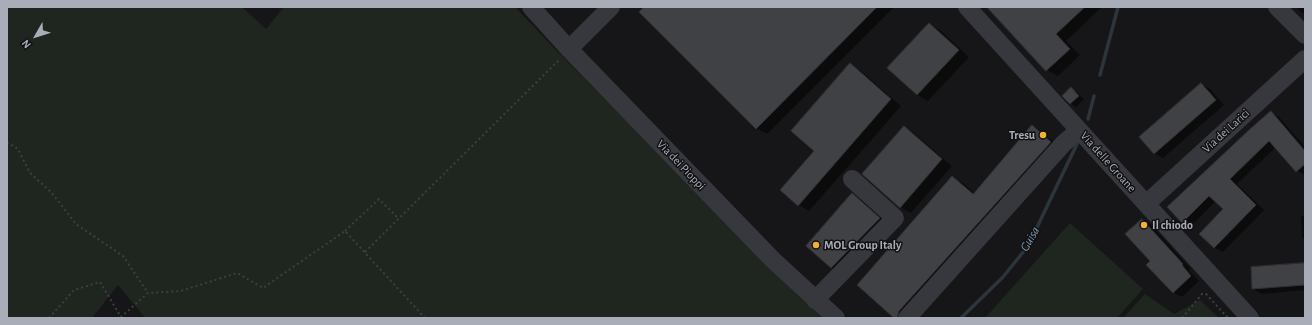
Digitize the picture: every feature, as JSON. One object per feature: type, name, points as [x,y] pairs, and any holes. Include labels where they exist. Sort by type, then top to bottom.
[{"type":"street","name":"Via dei Pioppi","points":[[531,7],[569,49],[772,260],[836,318]]},
{"type":"street","points":[[569,49],[611,7]]},
{"type":"street","name":"Via delle Groane","points":[[967,7],[1250,318]]},
{"type":"street","points":[[1277,7],[1305,35]]},
{"type":"street","name":"Via dei Larici","points":[[1146,204],[1305,59]]},
{"type":"street","points":[[907,318],[1063,144],[1079,130]]},
{"type":"street","points":[[815,300],[895,218],[852,179]]},
{"type":"path","points":[[365,252],[569,49]]},
{"type":"path","points":[[7,142],[18,149],[30,173],[51,192],[76,224],[124,256],[148,293]]},
{"type":"path","points":[[49,318],[74,290],[100,282],[120,317],[148,293],[181,291],[237,273],[263,288],[345,232],[379,200],[398,218]]},
{"type":"path","points":[[345,232],[425,318]]},
{"type":"path","points":[[1182,318],[1202,294],[1206,294],[1228,318]]},
{"type":"shaded area","points":[[7,7],[242,7],[266,29],[284,7],[515,7],[822,318],[145,318],[118,285],[92,318],[7,318]]},
{"type":"shaded area","points":[[1070,223],[1143,289],[1117,318],[985,318]]},
{"type":"shaded area","points":[[1145,294],[1174,314],[1200,300],[1219,318],[1123,318]]},
{"type":"building","points":[[644,7],[877,7],[756,129],[639,12]]},
{"type":"building","points":[[987,7],[1085,7],[1056,34],[1070,49],[1046,71]]},
{"type":"building","points":[[929,23],[959,50],[917,95],[887,68]]},
{"type":"building","points":[[850,63],[891,99],[798,206],[780,190],[814,151],[791,131]]},
{"type":"building","points":[[1201,83],[1216,100],[1154,154],[1139,137]]},
{"type":"building","points":[[1071,87],[1079,96],[1070,104],[1062,96]]},
{"type":"building","points":[[1271,111],[1305,151],[1305,164],[1296,172],[1269,141],[1230,179],[1256,205],[1214,248],[1199,234],[1223,209],[1209,196],[1182,223],[1167,207]]},
{"type":"building","points":[[1032,125],[1051,142],[899,311],[897,318],[894,318],[857,285],[952,176],[973,194]]},
{"type":"building","points":[[904,126],[942,159],[900,208],[862,174]]},
{"type":"building","points":[[852,193],[880,218],[831,268],[806,246]]},
{"type":"building","points":[[1142,219],[1183,264],[1182,265],[1191,276],[1173,293],[1146,265],[1150,261],[1125,234]]},
{"type":"building","points":[[1305,263],[1305,285],[1252,289],[1251,267]]},
{"type":"waterway","name":"Guisa","points":[[1100,75],[1118,7]]},
{"type":"waterway","name":"Guisa","points":[[1088,119],[1094,96]]},
{"type":"waterway","name":"Guisa","points":[[961,318],[1003,277],[1028,246],[1077,144]]},
{"type":"place","name":"Tresu","points":[[1043,135]]},
{"type":"place","name":"Il chiodo","points":[[1144,225]]},
{"type":"place","name":"MOL Group Italy","points":[[816,245]]}]
